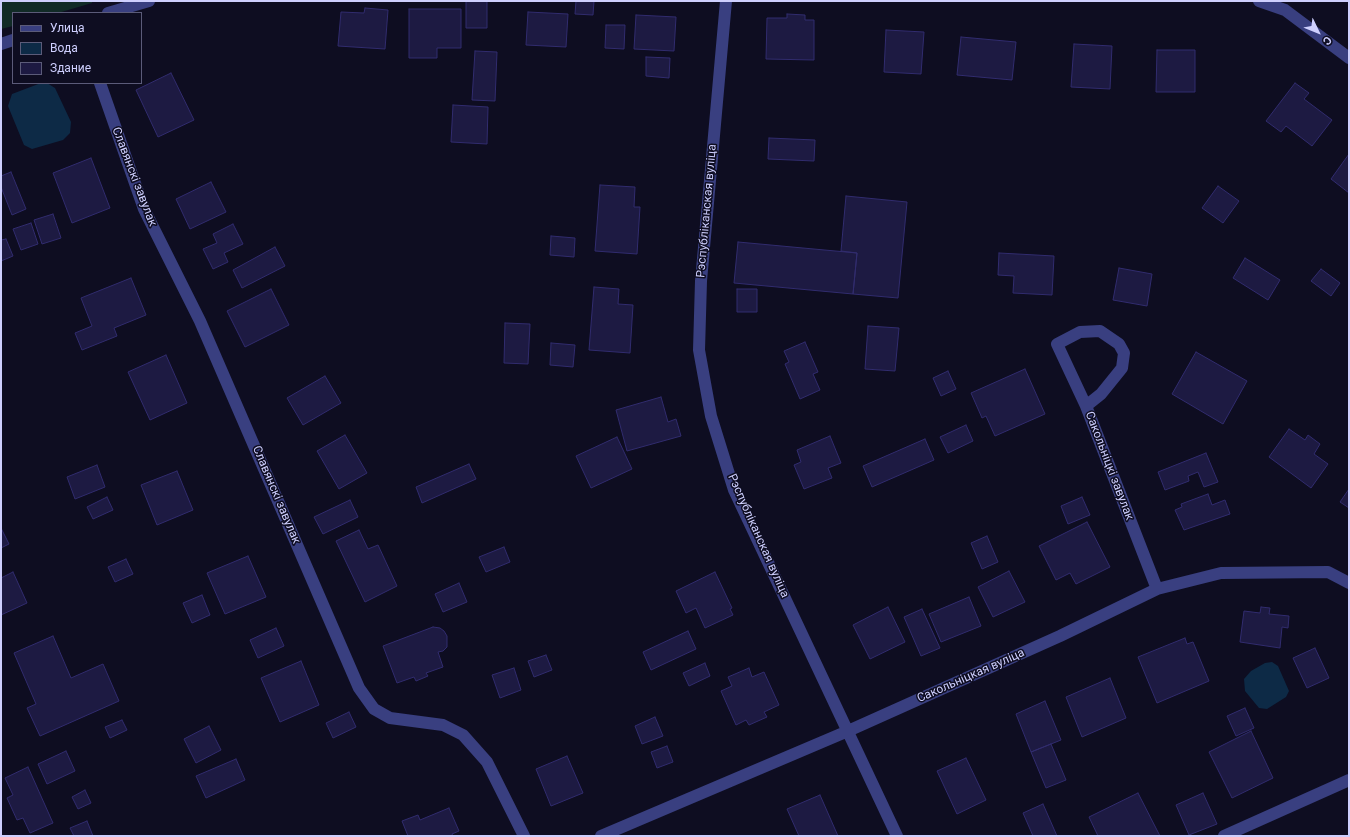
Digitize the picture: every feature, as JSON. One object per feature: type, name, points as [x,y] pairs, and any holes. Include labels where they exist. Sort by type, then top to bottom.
[{"type":"street","points":[[111,12],[149,1]]},
{"type":"street","name":"Рэспубліканская вуліца","points":[[726,1],[702,273],[699,350],[711,416],[734,490],[897,836]]},
{"type":"street","points":[[1259,1],[1285,10],[1349,58]]},
{"type":"street","points":[[1,44],[12,40]]},
{"type":"street","name":"Славянскі завулак","points":[[100,84],[144,208],[200,320],[359,688],[374,709],[390,718],[443,726],[463,735],[487,762],[524,836]]},
{"type":"street","name":"Сакольніцкі завулак","points":[[1086,406],[1101,394],[1122,368],[1124,353],[1118,344],[1100,331],[1080,332],[1057,344],[1086,406],[1157,589]]},
{"type":"street","name":"Сакольніцкая вуліца","points":[[601,836],[848,731],[1060,636],[1157,589],[1221,573],[1328,572],[1349,583]]},
{"type":"street","points":[[1224,836],[1349,780]]},
{"type":"green space","points":[[1,1],[92,1],[92,3],[61,12],[12,12],[12,26],[1,29]]},
{"type":"water","points":[[38,84],[49,84],[55,88],[71,122],[70,133],[63,140],[32,149],[24,145],[8,106],[12,94]]},
{"type":"water","points":[[1272,662],[1278,666],[1289,691],[1286,697],[1267,709],[1259,708],[1245,691],[1244,679],[1251,671],[1265,663]]},
{"type":"building","points":[[466,1],[487,1],[487,28],[466,28]]},
{"type":"building","points":[[576,1],[594,1],[593,15],[575,14]]},
{"type":"building","points":[[365,8],[388,10],[385,49],[338,46],[341,12],[364,13]]},
{"type":"building","points":[[409,9],[461,9],[461,48],[437,48],[437,58],[409,58]]},
{"type":"building","points":[[528,12],[568,14],[566,47],[526,45]]},
{"type":"building","points":[[787,14],[805,15],[805,20],[814,20],[814,60],[766,59],[767,18],[787,18]]},
{"type":"building","points":[[636,15],[676,17],[674,51],[634,49]]},
{"type":"building","points":[[606,25],[625,25],[624,49],[605,48]]},
{"type":"building","points":[[886,30],[924,32],[921,74],[884,72]]},
{"type":"building","points":[[961,37],[1016,42],[1012,80],[957,75]]},
{"type":"building","points":[[1074,44],[1112,46],[1110,89],[1071,87]]},
{"type":"building","points":[[1157,50],[1195,50],[1195,92],[1156,92]]},
{"type":"building","points":[[475,51],[497,52],[495,101],[472,100]]},
{"type":"building","points":[[646,57],[670,58],[669,78],[646,76]]},
{"type":"building","points":[[171,73],[194,120],[158,137],[136,90]]},
{"type":"building","points":[[1295,83],[1309,93],[1304,99],[1332,120],[1312,146],[1286,126],[1281,132],[1266,121]]},
{"type":"building","points":[[453,105],[488,107],[487,144],[451,142]]},
{"type":"building","points":[[769,138],[815,140],[814,161],[768,159]]},
{"type":"building","points":[[1349,154],[1349,193],[1331,179]]},
{"type":"building","points":[[91,158],[110,208],[72,223],[53,173]]},
{"type":"building","points":[[11,172],[26,209],[12,215],[1,187],[1,176]]},
{"type":"building","points":[[211,182],[226,212],[190,229],[176,199]]},
{"type":"building","points":[[600,185],[635,187],[634,207],[640,207],[637,254],[595,251]]},
{"type":"building","points":[[1218,186],[1239,201],[1223,223],[1202,208]]},
{"type":"building","points":[[846,196],[907,202],[898,298],[853,294],[857,253],[841,251]]},
{"type":"building","points":[[53,214],[61,238],[42,244],[34,220]]},
{"type":"building","points":[[31,223],[38,244],[21,250],[13,229]]},
{"type":"building","points":[[233,224],[243,244],[224,253],[228,262],[213,269],[203,249],[217,243],[213,234]]},
{"type":"building","points":[[551,236],[575,238],[574,257],[550,255]]},
{"type":"building","points":[[6,239],[13,256],[1,261],[1,240]]},
{"type":"building","points":[[738,242],[857,253],[853,294],[734,283]]},
{"type":"building","points":[[275,247],[285,266],[242,288],[233,270]]},
{"type":"building","points":[[999,253],[1054,256],[1052,295],[1013,293],[1014,276],[998,275]]},
{"type":"building","points":[[1245,258],[1280,280],[1268,300],[1233,278]]},
{"type":"building","points":[[1119,268],[1152,274],[1147,306],[1113,300]]},
{"type":"building","points":[[1321,269],[1340,283],[1331,296],[1311,281]]},
{"type":"building","points":[[131,278],[146,315],[114,328],[117,336],[82,350],[75,333],[92,326],[81,298]]},
{"type":"building","points":[[594,287],[619,289],[618,304],[633,305],[630,353],[589,350]]},
{"type":"building","points":[[271,289],[289,325],[245,347],[227,311]]},
{"type":"building","points":[[737,289],[757,289],[757,312],[737,312]]},
{"type":"building","points":[[505,323],[530,324],[528,364],[504,363]]},
{"type":"building","points":[[868,326],[899,328],[895,371],[865,369]]},
{"type":"building","points":[[805,342],[818,372],[813,374],[820,390],[800,399],[785,364],[789,362],[784,351]]},
{"type":"building","points":[[551,343],[575,345],[573,367],[550,365]]},
{"type":"building","points":[[1196,352],[1247,381],[1223,424],[1172,394]]},
{"type":"building","points":[[166,355],[187,403],[150,420],[128,372]]},
{"type":"building","points":[[1025,369],[1045,414],[995,436],[986,416],[982,418],[971,393]]},
{"type":"building","points":[[948,371],[956,389],[941,396],[933,378]]},
{"type":"building","points":[[325,376],[341,403],[303,425],[287,398]]},
{"type":"building","points":[[661,397],[668,422],[676,419],[681,436],[627,451],[616,410]]},
{"type":"building","points":[[966,425],[973,441],[948,453],[940,437]]},
{"type":"building","points":[[1289,429],[1305,440],[1308,435],[1320,444],[1314,454],[1328,464],[1311,488],[1269,457]]},
{"type":"building","points":[[345,435],[367,473],[339,489],[317,451]]},
{"type":"building","points":[[830,436],[841,463],[828,468],[832,478],[804,489],[794,465],[801,462],[797,450]]},
{"type":"building","points":[[617,437],[632,469],[591,488],[576,456]]},
{"type":"building","points":[[925,439],[934,460],[872,487],[863,466]]},
{"type":"building","points":[[1206,453],[1218,482],[1204,487],[1198,472],[1188,476],[1189,481],[1165,490],[1158,472]]},
{"type":"building","points":[[469,464],[476,479],[422,503],[416,487]]},
{"type":"building","points":[[97,465],[105,487],[75,499],[67,477]]},
{"type":"building","points":[[177,471],[193,510],[157,525],[141,485]]},
{"type":"building","points":[[1349,489],[1349,508],[1340,502]]},
{"type":"building","points":[[1208,494],[1212,505],[1225,500],[1230,514],[1184,530],[1175,510],[1182,507],[1181,504]]},
{"type":"building","points":[[107,497],[113,510],[93,519],[87,507]]},
{"type":"building","points":[[1082,497],[1090,515],[1068,524],[1061,506]]},
{"type":"building","points":[[350,500],[358,517],[323,534],[314,517]]},
{"type":"building","points":[[1087,522],[1110,567],[1076,584],[1070,573],[1056,580],[1039,546]]},
{"type":"building","points":[[1,528],[9,544],[1,548]]},
{"type":"building","points":[[359,530],[368,549],[378,545],[397,586],[365,602],[336,541]]},
{"type":"building","points":[[987,536],[998,562],[982,569],[971,543]]},
{"type":"building","points":[[504,547],[510,562],[486,572],[479,557]]},
{"type":"building","points":[[248,556],[266,597],[225,614],[207,573]]},
{"type":"building","points":[[126,559],[133,574],[115,582],[108,567]]},
{"type":"building","points":[[1009,571],[1025,602],[993,617],[978,587]]},
{"type":"building","points":[[13,572],[27,603],[1,615],[1,578]]},
{"type":"building","points":[[715,572],[732,608],[730,609],[733,615],[705,628],[696,608],[686,613],[676,591]]},
{"type":"building","points":[[459,583],[467,602],[443,612],[435,594]]},
{"type":"building","points":[[202,595],[210,615],[192,623],[183,603]]},
{"type":"building","points":[[969,597],[981,626],[941,642],[929,614]]},
{"type":"building","points":[[888,607],[905,642],[870,659],[853,625]]},
{"type":"building","points":[[1261,607],[1270,608],[1269,614],[1289,616],[1288,628],[1282,627],[1280,648],[1240,642],[1244,611],[1260,613]]},
{"type":"building","points":[[922,609],[940,648],[921,656],[904,617]]},
{"type":"building","points":[[433,627],[440,628],[447,636],[447,647],[443,651],[438,652],[443,667],[426,673],[428,676],[416,681],[414,677],[397,683],[383,646]]},
{"type":"building","points":[[276,628],[284,646],[258,658],[250,640]]},
{"type":"building","points":[[688,631],[696,649],[651,670],[643,652]]},
{"type":"building","points":[[53,636],[71,678],[103,664],[119,701],[40,736],[27,708],[36,704],[14,653]]},
{"type":"building","points":[[1185,638],[1187,644],[1193,642],[1209,681],[1157,703],[1138,657]]},
{"type":"building","points":[[1315,648],[1329,678],[1307,688],[1293,658]]},
{"type":"building","points":[[546,655],[552,670],[534,677],[528,661]]},
{"type":"building","points":[[301,661],[319,705],[280,722],[261,678]]},
{"type":"building","points":[[705,663],[710,676],[689,686],[683,673]]},
{"type":"building","points":[[514,668],[521,690],[500,698],[492,675]]},
{"type":"building","points":[[749,668],[752,677],[764,672],[779,705],[764,712],[767,717],[749,725],[746,720],[736,725],[721,691],[732,686],[728,677]]},
{"type":"building","points":[[1110,678],[1126,718],[1082,737],[1066,697]]},
{"type":"building","points":[[1045,701],[1061,740],[1031,752],[1016,714]]},
{"type":"building","points":[[1245,708],[1254,728],[1236,736],[1227,716]]},
{"type":"building","points":[[349,712],[356,727],[333,738],[326,723]]},
{"type":"building","points":[[655,717],[663,736],[642,744],[635,726]]},
{"type":"building","points":[[122,720],[127,730],[110,738],[105,727]]},
{"type":"building","points":[[209,726],[221,750],[196,763],[184,739]]},
{"type":"building","points":[[1251,731],[1273,778],[1232,798],[1209,752]]},
{"type":"building","points":[[1051,744],[1066,780],[1046,788],[1031,752]]},
{"type":"building","points":[[667,746],[673,762],[657,768],[651,752]]},
{"type":"building","points":[[66,751],[75,771],[47,784],[38,764]]},
{"type":"building","points":[[567,756],[583,793],[551,806],[536,769]]},
{"type":"building","points":[[966,758],[986,800],[957,814],[937,771]]},
{"type":"building","points":[[236,759],[245,780],[206,798],[196,776]]},
{"type":"building","points":[[28,767],[53,823],[30,833],[23,818],[17,820],[7,798],[13,795],[5,778]]},
{"type":"building","points":[[85,790],[91,803],[78,809],[72,797]]},
{"type":"building","points":[[1138,793],[1160,836],[1098,836],[1089,817]]},
{"type":"building","points":[[1203,793],[1217,824],[1189,835],[1176,805]]},
{"type":"building","points":[[820,795],[838,836],[799,836],[787,809]]},
{"type":"building","points":[[1043,804],[1057,836],[1033,836],[1023,813]]},
{"type":"building","points":[[449,808],[459,831],[452,834],[453,836],[408,836],[402,821],[418,815],[420,820]]},
{"type":"building","points":[[87,821],[93,836],[74,836],[70,828]]}]
